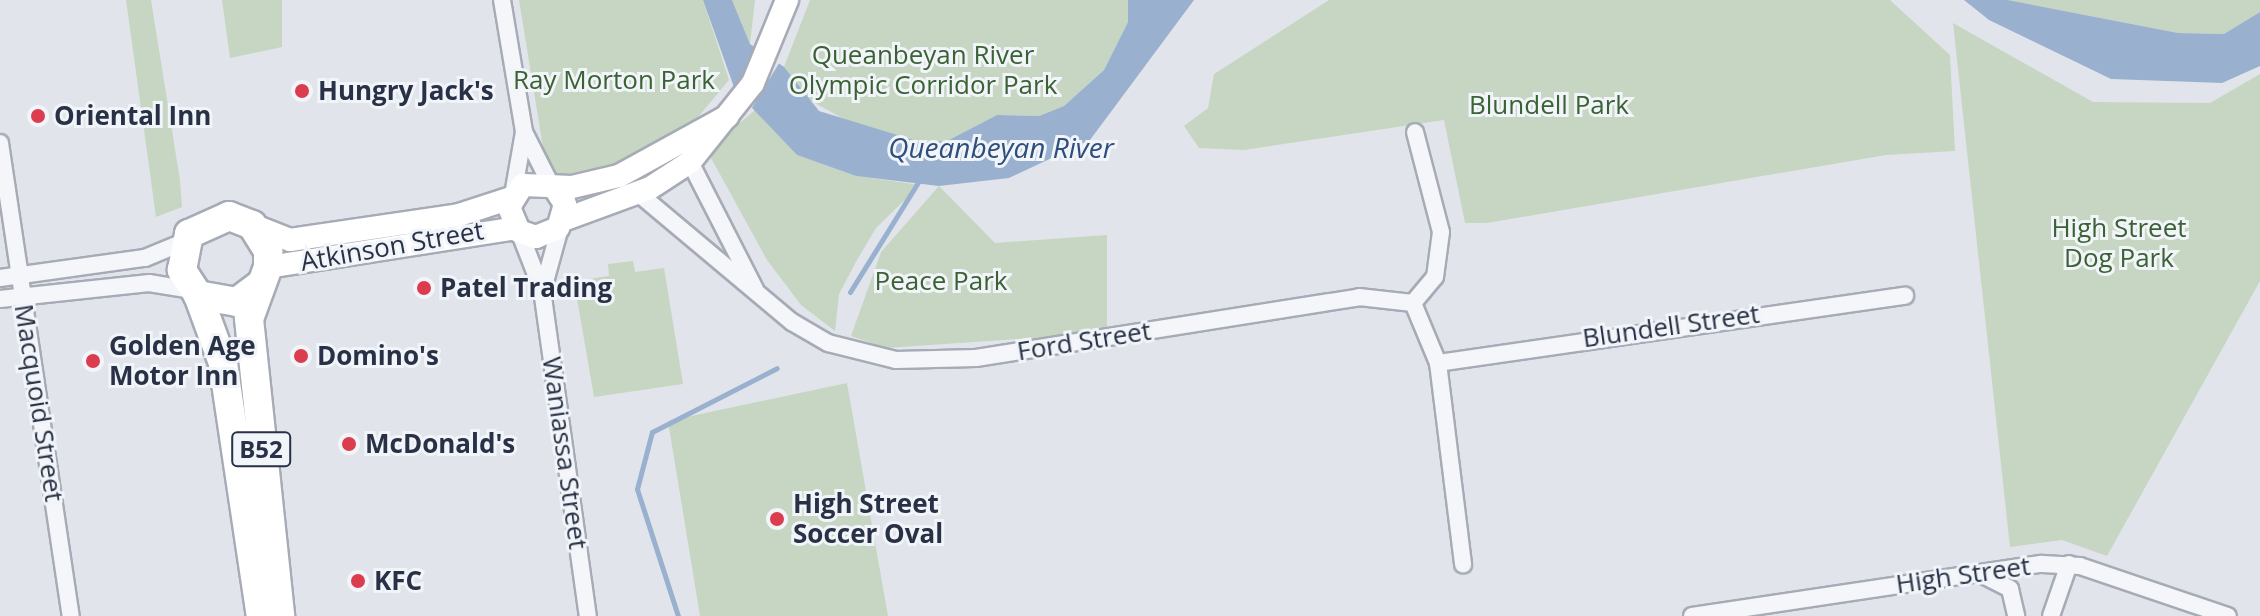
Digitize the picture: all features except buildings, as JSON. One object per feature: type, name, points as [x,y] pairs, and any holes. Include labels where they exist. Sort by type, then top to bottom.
[{"type":"highway","points":[[186,241],[214,217],[252,225],[265,276],[237,302],[195,292]]},
{"type":"highway","name":"B52","points":[[186,241],[182,270],[195,292],[223,363],[261,616]]},
{"type":"highway","name":"B52","points":[[265,276],[249,319],[280,616]]},
{"type":"street","points":[[502,0],[524,132],[565,204],[562,222]]},
{"type":"street","points":[[524,132],[512,196],[517,230],[541,237],[562,222],[638,193],[690,162],[728,116],[770,50],[787,0]]},
{"type":"street","points":[[512,196],[532,181],[553,186],[593,184],[645,166],[728,116]]},
{"type":"street","points":[[1415,132],[1441,232],[1435,277],[1413,303],[1438,363],[1463,564]]},
{"type":"street","name":"Macquoid Street","points":[[0,143],[71,616]]},
{"type":"street","points":[[645,166],[690,162]]},
{"type":"street","name":"Ford Street","points":[[690,162],[707,186],[731,253],[766,303]]},
{"type":"street","name":"Ford Street","points":[[638,193],[766,303],[828,343],[926,363],[1359,297],[1413,303]]},
{"type":"street","name":"Atkinson Street","points":[[252,225],[290,240],[459,215],[512,196]]},
{"type":"street","name":"Waniassa Street","points":[[542,290],[562,222]]},
{"type":"street","name":"Atkinson Street","points":[[265,276],[517,230]]},
{"type":"street","name":"Waniassa Street","points":[[517,230],[542,290],[588,616]]},
{"type":"street","points":[[0,278],[145,258],[186,241]]},
{"type":"street","points":[[0,299],[149,283],[195,292]]},
{"type":"street","name":"Blundell Street","points":[[1438,363],[1905,296]]},
{"type":"street","points":[[2051,616],[2069,564]]},
{"type":"street","name":"High Street","points":[[1692,616],[1970,573],[2069,564],[2228,616]]},
{"type":"street","points":[[1970,573],[2007,586],[2016,616]]},
{"type":"green space","points":[[126,0],[151,0],[180,180],[182,207],[156,217]]},
{"type":"green space","points":[[222,0],[282,0],[282,47],[230,58]]},
{"type":"green space","name":"Ray Morton Park","points":[[519,0],[703,0],[729,80],[688,129],[635,160],[548,178]]},
{"type":"green space","points":[[732,0],[755,0],[750,44]]},
{"type":"green space","name":"Queanbeyan River Olympic Corridor Park","points":[[810,0],[1128,0],[1128,22],[1104,70],[1064,106],[1039,116],[997,115],[947,141],[920,142],[858,127],[806,98],[784,67]]},
{"type":"green space","name":"Blundell Park","points":[[1329,0],[1890,0],[1950,55],[1955,151],[1886,155],[1487,223],[1465,223],[1444,120],[1244,150],[1199,148],[1184,126],[1208,108],[1214,74]]},
{"type":"green space","points":[[2008,0],[2260,0],[2260,12],[2224,34],[2178,33]]},
{"type":"green space","name":"High Street Dog Park","points":[[1953,23],[2093,102],[2210,103],[2260,74],[2260,281],[2107,556],[2062,540],[2010,547]]},
{"type":"green space","points":[[755,110],[797,155],[856,176],[920,185],[876,228],[857,260],[839,294],[835,331],[801,305],[767,260],[711,158],[721,139]]},
{"type":"green space","name":"Peace Park","points":[[939,186],[995,243],[1107,235],[1107,333],[886,348],[851,336],[881,252]]},
{"type":"green space","points":[[633,261],[635,272],[664,268],[683,384],[594,397],[574,281],[609,276],[608,264]]},
{"type":"green space","name":"High Street Soccer Oval","points":[[847,383],[888,616],[700,616],[668,421]]},
{"type":"water","name":"Queanbeyan River","points":[[703,0],[732,0],[750,44],[784,67],[819,111],[920,142],[947,141],[997,115],[1039,116],[1064,106],[1104,70],[1128,22],[1128,0],[1194,0],[1090,140],[1009,178],[939,186],[856,176],[797,155],[735,90]]},
{"type":"water","points":[[1964,0],[2008,0],[2178,33],[2224,34],[2260,12],[2260,66],[2222,83],[2111,79],[1989,20]]},
{"type":"pier","points":[[761,47],[781,60],[750,111],[734,94]]},
{"type":"waterway","points":[[850,292],[920,179]]},
{"type":"waterway","points":[[678,616],[637,489],[652,432],[777,368]]},
{"type":"place","name":"Hungry Jack's","points":[[302,91]]},
{"type":"place","name":"Oriental Inn","points":[[38,116]]},
{"type":"place","name":"Patel Trading","points":[[424,288]]},
{"type":"place","name":"Domino's","points":[[301,356]]},
{"type":"place","name":"Golden Age Motor Inn","points":[[93,361]]},
{"type":"place","name":"McDonald's","points":[[349,444]]},
{"type":"place","name":"High Street Soccer Oval","points":[[777,519]]},
{"type":"place","name":"KFC","points":[[358,581]]}]
